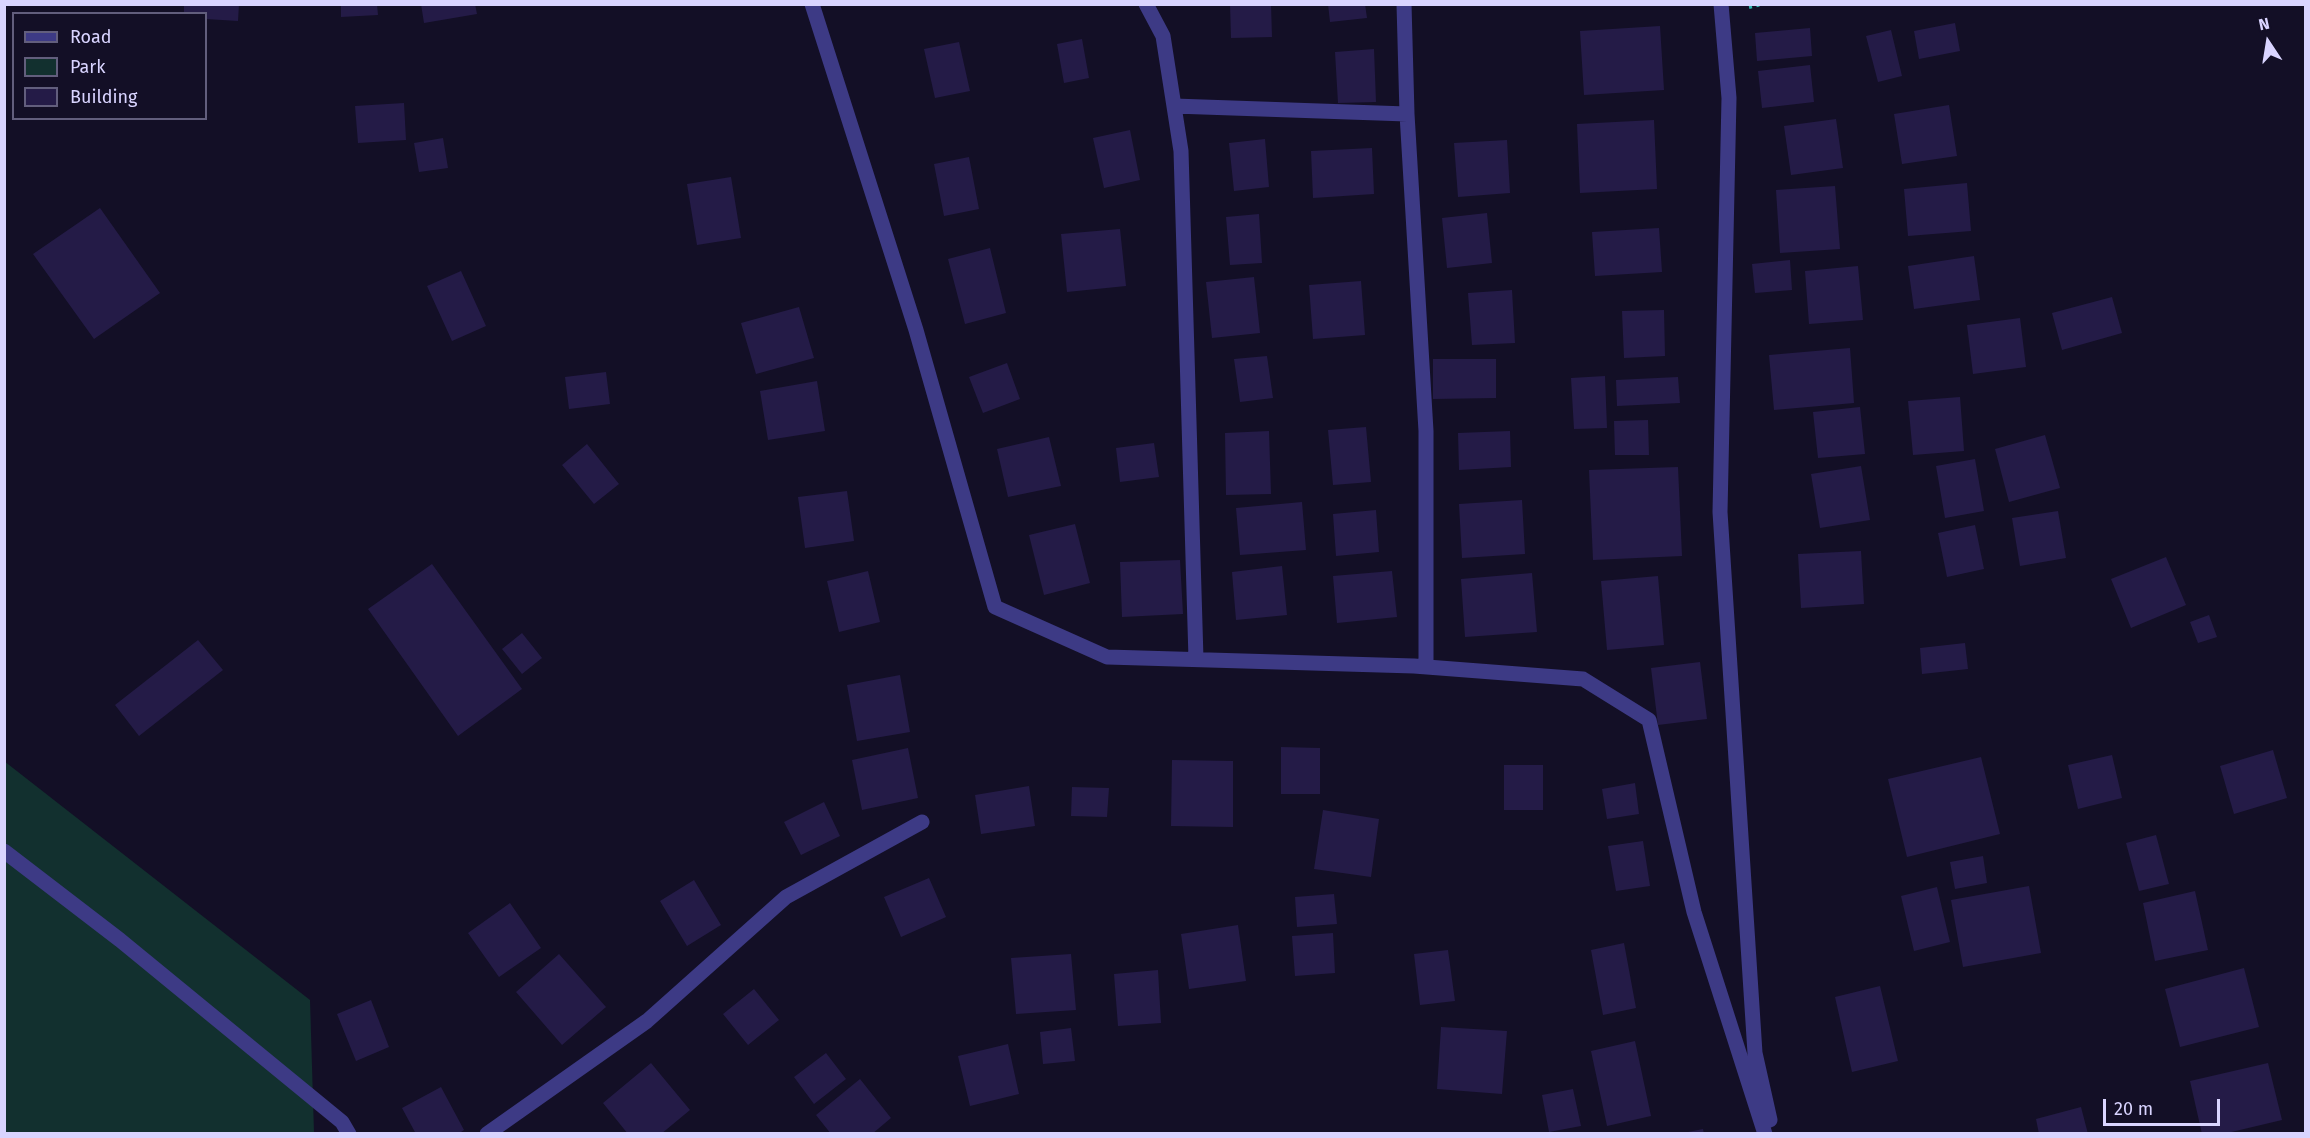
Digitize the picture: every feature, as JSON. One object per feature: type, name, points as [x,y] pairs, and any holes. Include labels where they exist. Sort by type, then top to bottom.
[{"type":"street","points":[[812,4],[916,330],[995,607],[1107,657],[1426,667],[1583,679],[1649,720],[1694,912],[1765,1134]]},
{"type":"street","points":[[1146,4],[1163,36],[1180,151],[1196,659]]},
{"type":"street","points":[[1404,4],[1407,114],[1426,431],[1426,667]]},
{"type":"street","points":[[1721,4],[1729,98],[1720,512],[1755,1053],[1773,1134]]},
{"type":"street","points":[[1174,106],[1407,114]]},
{"type":"street","points":[[487,1134],[647,1021],[786,897],[922,822]]},
{"type":"street","points":[[4,851],[219,1020],[342,1122],[350,1134]]},
{"type":"green space","points":[[4,761],[310,1000],[314,1133],[5,1133]]},
{"type":"building","points":[[184,4],[239,4],[238,21],[207,19],[207,12],[184,12]]},
{"type":"building","points":[[341,4],[377,4],[378,15],[341,17]]},
{"type":"building","points":[[421,4],[475,4],[477,14],[424,23]]},
{"type":"building","points":[[1230,4],[1271,4],[1272,37],[1231,38]]},
{"type":"building","points":[[1328,4],[1365,4],[1367,18],[1330,22]]},
{"type":"building","points":[[1955,23],[1960,51],[1919,59],[1914,31]]},
{"type":"building","points":[[1660,26],[1664,90],[1584,95],[1580,31]]},
{"type":"building","points":[[1810,28],[1812,56],[1757,61],[1755,33]]},
{"type":"building","points":[[1891,30],[1902,76],[1878,82],[1866,36]]},
{"type":"building","points":[[1082,39],[1089,78],[1064,83],[1057,44]]},
{"type":"building","points":[[959,42],[970,91],[935,98],[924,49]]},
{"type":"building","points":[[1374,49],[1376,102],[1338,103],[1335,52]]},
{"type":"building","points":[[1810,65],[1814,102],[1762,108],[1758,71]]},
{"type":"building","points":[[404,103],[406,140],[358,143],[355,106]]},
{"type":"building","points":[[1949,105],[1957,156],[1902,164],[1894,114]]},
{"type":"building","points":[[1836,119],[1843,168],[1791,175],[1784,126]]},
{"type":"building","points":[[1654,120],[1657,189],[1580,193],[1577,124]]},
{"type":"building","points":[[1130,130],[1140,180],[1104,188],[1093,138]]},
{"type":"building","points":[[443,138],[448,168],[419,172],[414,143]]},
{"type":"building","points":[[1265,139],[1269,187],[1234,191],[1229,143]]},
{"type":"building","points":[[1507,140],[1510,193],[1458,197],[1454,143]]},
{"type":"building","points":[[1372,148],[1374,194],[1313,198],[1311,151]]},
{"type":"building","points":[[969,157],[979,209],[944,216],[934,164]]},
{"type":"building","points":[[731,177],[741,238],[697,245],[687,184]]},
{"type":"building","points":[[1967,183],[1971,231],[1908,236],[1904,189]]},
{"type":"building","points":[[1835,186],[1840,249],[1780,253],[1776,190]]},
{"type":"building","points":[[100,208],[160,293],[94,339],[33,254]]},
{"type":"building","points":[[1487,213],[1492,263],[1447,268],[1442,218]]},
{"type":"building","points":[[1259,214],[1262,263],[1230,265],[1226,217]]},
{"type":"building","points":[[1659,228],[1662,272],[1595,276],[1592,232]]},
{"type":"building","points":[[1120,229],[1126,286],[1067,292],[1061,234]]},
{"type":"building","points":[[990,248],[1006,313],[965,324],[948,259]]},
{"type":"building","points":[[1974,256],[1980,300],[1914,309],[1908,266]]},
{"type":"building","points":[[1790,260],[1792,290],[1755,293],[1752,264]]},
{"type":"building","points":[[1858,266],[1863,320],[1809,324],[1805,271]]},
{"type":"building","points":[[461,271],[486,326],[452,341],[427,286]]},
{"type":"building","points":[[1254,277],[1260,333],[1212,338],[1206,282]]},
{"type":"building","points":[[1361,281],[1365,335],[1313,339],[1309,285]]},
{"type":"building","points":[[1512,290],[1515,343],[1472,345],[1468,293]]},
{"type":"building","points":[[2112,297],[2122,333],[2062,350],[2052,313]]},
{"type":"building","points":[[799,307],[814,358],[756,374],[741,323]]},
{"type":"building","points":[[1664,310],[1665,356],[1624,358],[1622,311]]},
{"type":"building","points":[[2020,318],[2026,367],[1973,374],[1967,325]]},
{"type":"building","points":[[1850,348],[1854,403],[1774,410],[1769,355]]},
{"type":"building","points":[[1267,356],[1273,398],[1240,402],[1234,359]]},
{"type":"building","points":[[1433,359],[1496,359],[1496,398],[1433,399]]},
{"type":"building","points":[[1007,363],[1020,399],[983,413],[969,377]]},
{"type":"building","points":[[606,372],[610,404],[569,409],[565,377]]},
{"type":"building","points":[[1605,376],[1607,428],[1574,429],[1571,378]]},
{"type":"building","points":[[1678,377],[1680,403],[1617,406],[1616,380]]},
{"type":"building","points":[[817,381],[825,431],[768,440],[760,391]]},
{"type":"building","points":[[1960,397],[1964,451],[1913,455],[1908,401]]},
{"type":"building","points":[[1860,407],[1865,454],[1818,458],[1813,412]]},
{"type":"building","points":[[1648,420],[1649,455],[1615,455],[1614,421]]},
{"type":"building","points":[[1366,427],[1371,482],[1333,485],[1328,430]]},
{"type":"building","points":[[1269,431],[1271,494],[1226,495],[1225,433]]},
{"type":"building","points":[[1510,431],[1511,467],[1459,470],[1458,433]]},
{"type":"building","points":[[2045,435],[2060,488],[2009,502],[1995,449]]},
{"type":"building","points":[[1049,437],[1061,486],[1008,497],[997,449]]},
{"type":"building","points":[[1154,443],[1159,477],[1120,482],[1116,448]]},
{"type":"building","points":[[587,444],[619,484],[594,504],[562,465]]},
{"type":"building","points":[[1975,459],[1984,511],[1945,518],[1936,466]]},
{"type":"building","points":[[1861,466],[1870,520],[1820,528],[1811,474]]},
{"type":"building","points":[[1678,467],[1682,556],[1593,560],[1589,470]]},
{"type":"building","points":[[847,491],[854,541],[805,548],[798,497]]},
{"type":"building","points":[[1522,500],[1525,554],[1462,558],[1459,504]]},
{"type":"building","points":[[1302,502],[1306,550],[1240,555],[1236,508]]},
{"type":"building","points":[[1376,510],[1379,552],[1336,556],[1333,514]]},
{"type":"building","points":[[2058,511],[2066,558],[2020,566],[2012,518]]},
{"type":"building","points":[[1075,524],[1090,583],[1044,595],[1029,535]]},
{"type":"building","points":[[1975,525],[1984,569],[1947,577],[1938,533]]},
{"type":"building","points":[[1861,551],[1864,604],[1801,608],[1798,554]]},
{"type":"building","points":[[2166,557],[2186,605],[2131,628],[2111,579]]},
{"type":"building","points":[[1180,560],[1183,614],[1122,617],[1120,562]]},
{"type":"building","points":[[432,564],[522,689],[458,736],[368,609]]},
{"type":"building","points":[[1282,566],[1287,615],[1236,620],[1232,572]]},
{"type":"building","points":[[868,571],[880,622],[839,632],[827,581]]},
{"type":"building","points":[[1392,571],[1397,617],[1337,623],[1333,576]]},
{"type":"building","points":[[1532,573],[1537,632],[1465,637],[1461,579]]},
{"type":"building","points":[[1658,576],[1664,645],[1607,650],[1601,581]]},
{"type":"building","points":[[2209,615],[2217,637],[2198,643],[2190,622]]},
{"type":"building","points":[[522,633],[542,658],[522,674],[502,649]]},
{"type":"building","points":[[198,640],[223,670],[139,736],[115,705]]},
{"type":"building","points":[[1965,643],[1968,669],[1922,674],[1920,648]]},
{"type":"building","points":[[1700,662],[1707,719],[1658,725],[1651,668]]},
{"type":"building","points":[[900,675],[910,732],[857,741],[847,685]]},
{"type":"building","points":[[1281,747],[1320,748],[1320,794],[1281,794]]},
{"type":"building","points":[[908,748],[918,798],[862,810],[852,760]]},
{"type":"building","points":[[2273,750],[2287,798],[2234,814],[2220,766]]},
{"type":"building","points":[[2112,755],[2122,798],[2078,809],[2068,765]]},
{"type":"building","points":[[1981,757],[2000,834],[1907,857],[1888,779]]},
{"type":"building","points":[[1172,760],[1233,761],[1233,827],[1171,826]]},
{"type":"building","points":[[1504,765],[1543,765],[1543,810],[1504,810]]},
{"type":"building","points":[[1635,783],[1639,814],[1607,819],[1602,789]]},
{"type":"building","points":[[1029,786],[1035,826],[981,834],[975,795]]},
{"type":"building","points":[[1072,787],[1109,788],[1107,817],[1071,816]]},
{"type":"building","points":[[824,802],[840,836],[801,855],[784,822]]},
{"type":"building","points":[[1323,810],[1379,819],[1371,877],[1314,869]]},
{"type":"building","points":[[2156,835],[2169,884],[2139,891],[2126,843]]},
{"type":"building","points":[[1643,841],[1650,886],[1616,891],[1608,846]]},
{"type":"building","points":[[1983,856],[1987,883],[1955,889],[1950,862]]},
{"type":"building","points":[[929,878],[946,917],[901,937],[884,897]]},
{"type":"building","points":[[694,880],[721,925],[687,946],[660,901]]},
{"type":"building","points":[[2029,886],[2041,953],[1963,967],[1951,900]]},
{"type":"building","points":[[1937,887],[1950,942],[1914,951],[1901,896]]},
{"type":"building","points":[[2195,891],[2208,950],[2155,961],[2143,903]]},
{"type":"building","points":[[1334,894],[1337,924],[1297,927],[1295,897]]},
{"type":"building","points":[[510,903],[541,948],[499,977],[468,933]]},
{"type":"building","points":[[1238,925],[1246,981],[1189,989],[1181,934]]},
{"type":"building","points":[[1333,933],[1335,973],[1295,976],[1292,936]]},
{"type":"building","points":[[1624,943],[1636,1008],[1603,1015],[1591,950]]},
{"type":"building","points":[[1448,950],[1455,1001],[1420,1005],[1414,954]]},
{"type":"building","points":[[559,954],[606,1007],[562,1045],[516,992]]},
{"type":"building","points":[[1071,954],[1076,1010],[1016,1014],[1011,958]]},
{"type":"building","points":[[2244,968],[2259,1027],[2180,1047],[2165,989]]},
{"type":"building","points":[[1158,970],[1161,1023],[1118,1026],[1114,974]]},
{"type":"building","points":[[1880,986],[1898,1061],[1852,1072],[1835,997]]},
{"type":"building","points":[[754,989],[779,1020],[748,1045],[723,1014]]},
{"type":"building","points":[[371,1000],[389,1047],[356,1061],[337,1014]]},
{"type":"building","points":[[1441,1027],[1507,1031],[1502,1094],[1437,1089]]},
{"type":"building","points":[[1071,1028],[1075,1061],[1043,1064],[1040,1032]]},
{"type":"building","points":[[1635,1041],[1651,1116],[1607,1126],[1591,1051]]},
{"type":"building","points":[[1008,1044],[1019,1094],[970,1106],[958,1056]]},
{"type":"building","points":[[826,1053],[846,1079],[814,1104],[794,1077]]},
{"type":"building","points":[[651,1063],[690,1110],[661,1134],[628,1134],[603,1103]]},
{"type":"building","points":[[2268,1063],[2282,1120],[2223,1134],[2202,1134],[2190,1081]]},
{"type":"building","points":[[860,1079],[891,1118],[872,1134],[831,1134],[816,1115]]},
{"type":"building","points":[[441,1087],[464,1130],[458,1134],[416,1134],[402,1108]]},
{"type":"building","points":[[1573,1089],[1581,1126],[1549,1132],[1542,1095]]},
{"type":"building","points":[[2081,1107],[2088,1134],[2039,1134],[2036,1119]]},
{"type":"building","points":[[1703,1129],[1704,1134],[1688,1134],[1688,1132]]}]
